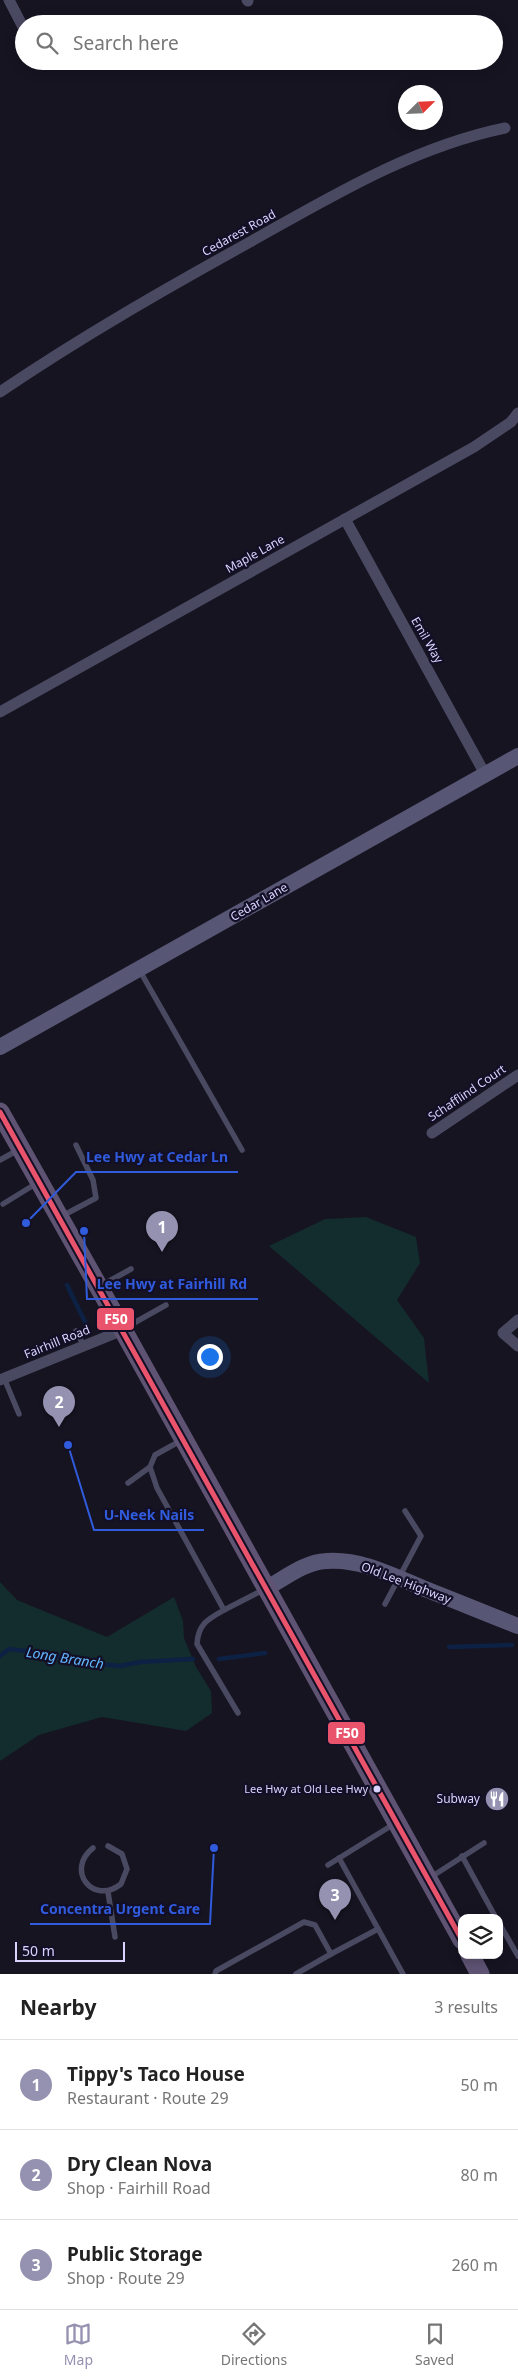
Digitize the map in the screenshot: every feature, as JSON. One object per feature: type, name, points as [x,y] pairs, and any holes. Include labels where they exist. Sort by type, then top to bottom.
[{"type":"main road","name":"Cedar Lane","points":[[0,1048],[518,756]]},
{"type":"main road","points":[[1,1115],[184,1439],[458,1933]]},
{"type":"main road","name":"Old Lee Highway","points":[[267,1588],[300,1569],[324,1561],[362,1565],[518,1626]]},
{"type":"main road","points":[[472,1959],[480,1974]]},
{"type":"street","points":[[9,0],[17,15]]},
{"type":"street","name":"Cedarest Road","points":[[0,392],[111,320],[352,185],[438,146],[460,138],[505,128]]},
{"type":"street","name":"Maple Lane","points":[[0,712],[474,447],[511,422],[518,413]]},
{"type":"street","name":"Emil Way","points":[[345,519],[485,774]]},
{"type":"street","name":"Schafflind Court","points":[[432,1133],[518,1075]]},
{"type":"street","points":[[518,1320],[503,1333],[518,1346]]},
{"type":"street","name":"Fairhill Road","points":[[2,1379],[123,1330]]},
{"type":"lane","points":[[139,970],[242,1150]]},
{"type":"lane","points":[[59,1218],[96,1198],[93,1180],[76,1145]]},
{"type":"lane","points":[[0,1160],[20,1148]]},
{"type":"lane","points":[[3,1204],[39,1182]]},
{"type":"lane","points":[[99,1287],[131,1269]]},
{"type":"lane","points":[[123,1330],[166,1305]]},
{"type":"lane","points":[[76,1331],[84,1346]]},
{"type":"lane","points":[[2,1379],[19,1414]]},
{"type":"lane","points":[[128,1483],[150,1467],[155,1455],[184,1439]]},
{"type":"lane","points":[[150,1467],[157,1488],[224,1610]]},
{"type":"lane","points":[[384,1604],[421,1536],[405,1511]]},
{"type":"lane","points":[[238,1713],[197,1644],[198,1632],[204,1622],[267,1588]]},
{"type":"lane","points":[[328,1865],[397,1822]]},
{"type":"lane","points":[[429,1879],[484,1843]]},
{"type":"lane","points":[[93,1848],[83,1858],[81,1865],[83,1879],[94,1889],[108,1892],[121,1884],[127,1869],[122,1854],[108,1846]]},
{"type":"lane","points":[[462,1856],[494,1914]]},
{"type":"lane","points":[[339,1858],[403,1974]]},
{"type":"lane","points":[[108,1892],[115,1937]]},
{"type":"lane","points":[[215,1974],[216,1971],[304,1922],[315,1925],[331,1954]]},
{"type":"lane","points":[[296,1974],[378,1929]]},
{"type":"lane","points":[[503,1930],[518,1956]]},
{"type":"green space","points":[[366,1217],[416,1237],[420,1263],[397,1300],[424,1338],[429,1383],[269,1246],[325,1219]]},
{"type":"green space","points":[[0,1582],[17,1600],[107,1637],[174,1597],[183,1621],[184,1638],[196,1667],[211,1691],[212,1713],[186,1731],[102,1717],[39,1735],[0,1761]]},
{"type":"waterway","points":[[67,1285],[87,1326]]},
{"type":"waterway","name":"Long Branch","points":[[449,1647],[512,1645]]},
{"type":"waterway","name":"Long Branch","points":[[0,1656],[9,1649],[51,1654],[78,1662],[120,1666],[140,1662],[193,1659]]},
{"type":"waterway","name":"Long Branch","points":[[219,1659],[265,1653]]},
{"type":"transit line","name":"F50","points":[[0,1112],[458,1933]]},
{"type":"place","name":"Lee Hwy at Cedar Ln","points":[[26,1223]]},
{"type":"place","name":"Lee Hwy at Fairhill Rd","points":[[84,1231]]},
{"type":"place","name":"Tippy's Taco House","points":[[162,1252]]},
{"type":"place","name":"Dry Clean Nova","points":[[59,1427]]},
{"type":"place","name":"U-Neek Nails","points":[[68,1445]]},
{"type":"place","name":"Lee Hwy at Old Lee Hwy","points":[[377,1789]]},
{"type":"place","name":"Subway","points":[[497,1799]]},
{"type":"place","name":"Concentra Urgent Care","points":[[214,1848]]},
{"type":"place","name":"Public Storage","points":[[335,1920]]}]
